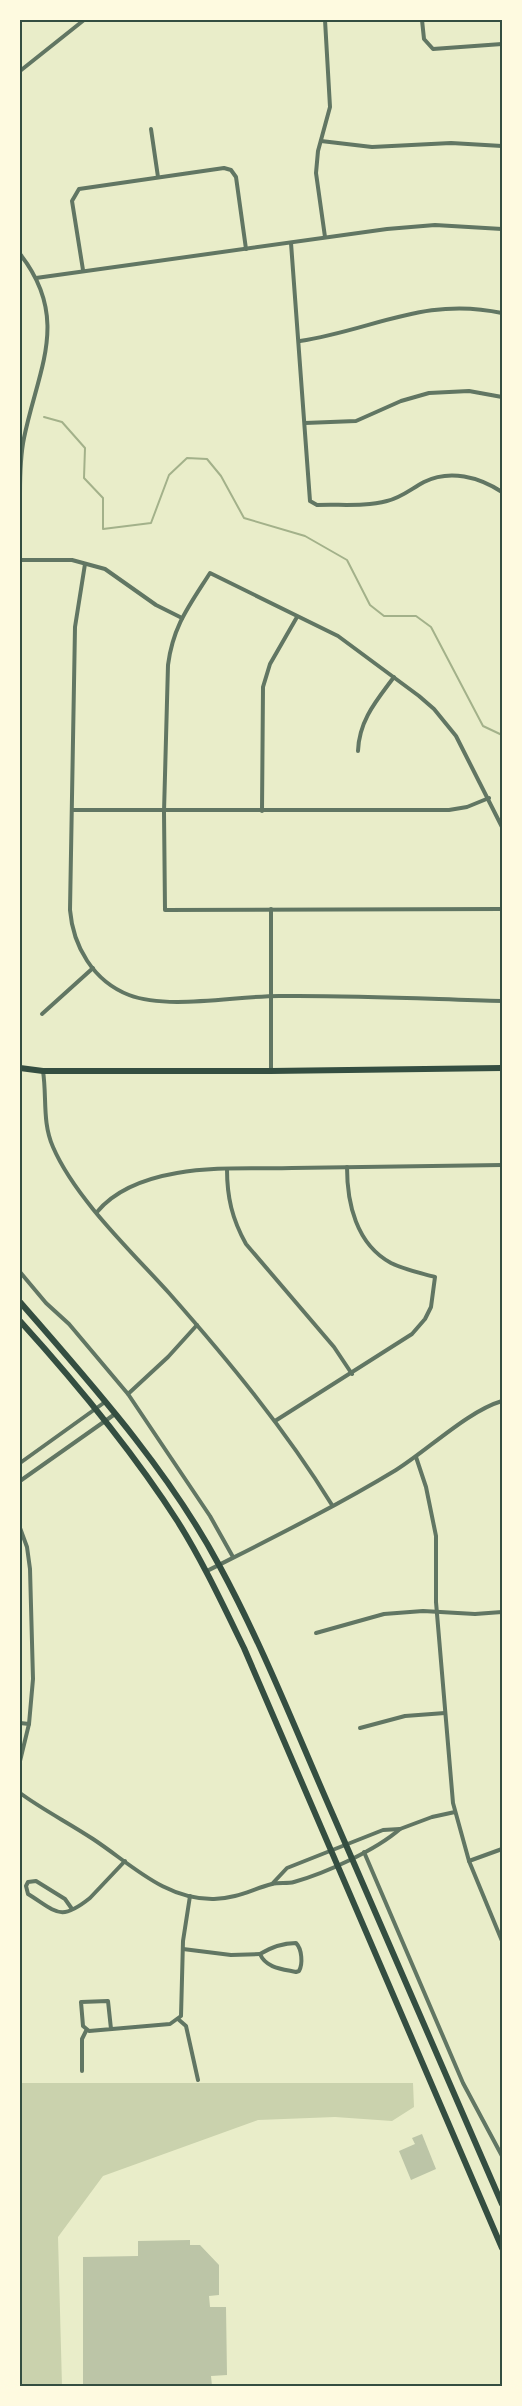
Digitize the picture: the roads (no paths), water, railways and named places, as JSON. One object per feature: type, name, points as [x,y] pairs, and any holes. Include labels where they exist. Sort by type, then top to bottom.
[{"type":"main road","points":[[20,1068],[43,1071],[271,1071],[502,1068]]},
{"type":"main road","points":[[20,1302],[116,1413],[159,1471],[219,1565],[267,1664],[502,2204]]},
{"type":"main road","points":[[20,1321],[105,1421],[151,1483],[206,1571],[244,1648],[502,2248]]},
{"type":"street","points":[[20,71],[84,20]]},
{"type":"street","points":[[325,20],[330,100],[316,173],[325,237]]},
{"type":"street","points":[[422,20],[424,39],[433,49],[502,44]]},
{"type":"street","points":[[151,129],[158,177]]},
{"type":"street","points":[[321,141],[372,147],[439,143],[502,146]]},
{"type":"street","points":[[83,270],[72,201],[75,192],[83,187],[224,168],[234,173],[237,180],[246,249]]},
{"type":"street","points":[[36,278],[325,237],[435,225],[502,229]]},
{"type":"street","points":[[291,243],[310,501],[315,505],[383,502],[404,495],[433,478],[447,476],[482,480],[502,492]]},
{"type":"street","points":[[20,254],[36,278],[43,296],[49,326],[37,390],[24,439],[20,494]]},
{"type":"street","points":[[300,341],[331,336],[389,318],[430,309],[461,308],[502,313]]},
{"type":"street","points":[[305,423],[356,421],[401,401],[429,393],[469,392],[502,397]]},
{"type":"street","points":[[20,560],[72,560],[105,569],[156,604],[182,618]]},
{"type":"street","points":[[85,564],[75,627],[71,923],[81,951],[93,968],[115,988],[143,999],[160,1002],[271,996],[502,1001]]},
{"type":"street","points":[[502,827],[465,750],[446,723],[419,696],[338,636],[210,573],[182,618],[171,642],[168,665],[164,812],[165,910],[502,909]]},
{"type":"street","points":[[262,811],[263,687],[270,664],[297,617]]},
{"type":"street","points":[[358,751],[365,718],[394,677]]},
{"type":"street","points":[[72,810],[164,812],[449,810],[467,807],[489,798]]},
{"type":"street","points":[[271,909],[271,1071]]},
{"type":"street","points":[[42,1014],[93,968]]},
{"type":"street","points":[[43,1071],[46,1124],[53,1147],[71,1180],[197,1325],[275,1421],[295,1446],[332,1505]]},
{"type":"street","points":[[97,1212],[107,1200],[123,1191],[178,1172],[227,1169],[502,1165]]},
{"type":"street","points":[[275,1421],[403,1342],[421,1324],[434,1295],[435,1277],[392,1263],[375,1251],[366,1241],[352,1210],[347,1167]]},
{"type":"street","points":[[227,1169],[229,1202],[237,1227],[246,1244],[334,1347],[352,1374]]},
{"type":"street","points":[[20,1272],[46,1303],[69,1324],[128,1394],[210,1516],[233,1557]]},
{"type":"street","points":[[128,1394],[168,1357],[197,1325]]},
{"type":"street","points":[[206,1571],[332,1505],[416,1456],[480,1410],[502,1401]]},
{"type":"street","points":[[20,1463],[106,1402]]},
{"type":"street","points":[[20,1481],[116,1413]]},
{"type":"street","points":[[416,1456],[426,1487],[436,1536],[437,1612],[450,1780],[455,1812],[469,1861],[502,1941]]},
{"type":"street","points":[[20,1528],[27,1547],[30,1569],[33,1679],[29,1724],[20,1761]]},
{"type":"street","points":[[316,1633],[384,1614],[502,1612]]},
{"type":"street","points":[[360,1728],[405,1716],[445,1713]]},
{"type":"street","points":[[20,1724],[29,1724]]},
{"type":"street","points":[[20,1793],[49,1814],[94,1839],[160,1886],[190,1896],[213,1899],[231,1897],[272,1884],[292,1883],[388,1840],[400,1829]]},
{"type":"street","points":[[272,1884],[287,1868],[383,1830],[400,1829],[432,1817],[455,1812]]},
{"type":"street","points":[[469,1861],[502,1849]]},
{"type":"street","points":[[364,1852],[463,2083],[502,2156]]},
{"type":"street","points":[[72,1910],[65,1899],[36,1881],[28,1882],[26,1886],[28,1894],[58,1912],[72,1910],[90,1898],[125,1861]]},
{"type":"street","points":[[86,2031],[170,2024],[178,2019],[182,2011],[183,1949],[190,1896]]},
{"type":"street","points":[[183,1949],[231,1955],[260,1954],[278,1945],[296,1943],[299,1948],[301,1969],[296,1972],[269,1965],[262,1961],[260,1954]]},
{"type":"street","points":[[86,2031],[83,2026],[81,2002],[108,2001],[111,2029]]},
{"type":"street","points":[[178,2019],[186,2026],[198,2080]]},
{"type":"street","points":[[82,2071],[82,2039],[86,2031]]},
{"type":"waterway","points":[[44,417],[62,422],[85,448],[84,478],[103,498],[103,529],[151,523],[169,475],[187,458],[207,459],[221,476],[244,518],[305,536],[347,560],[370,605],[384,616],[416,616],[431,627],[483,726],[502,735]]}]
